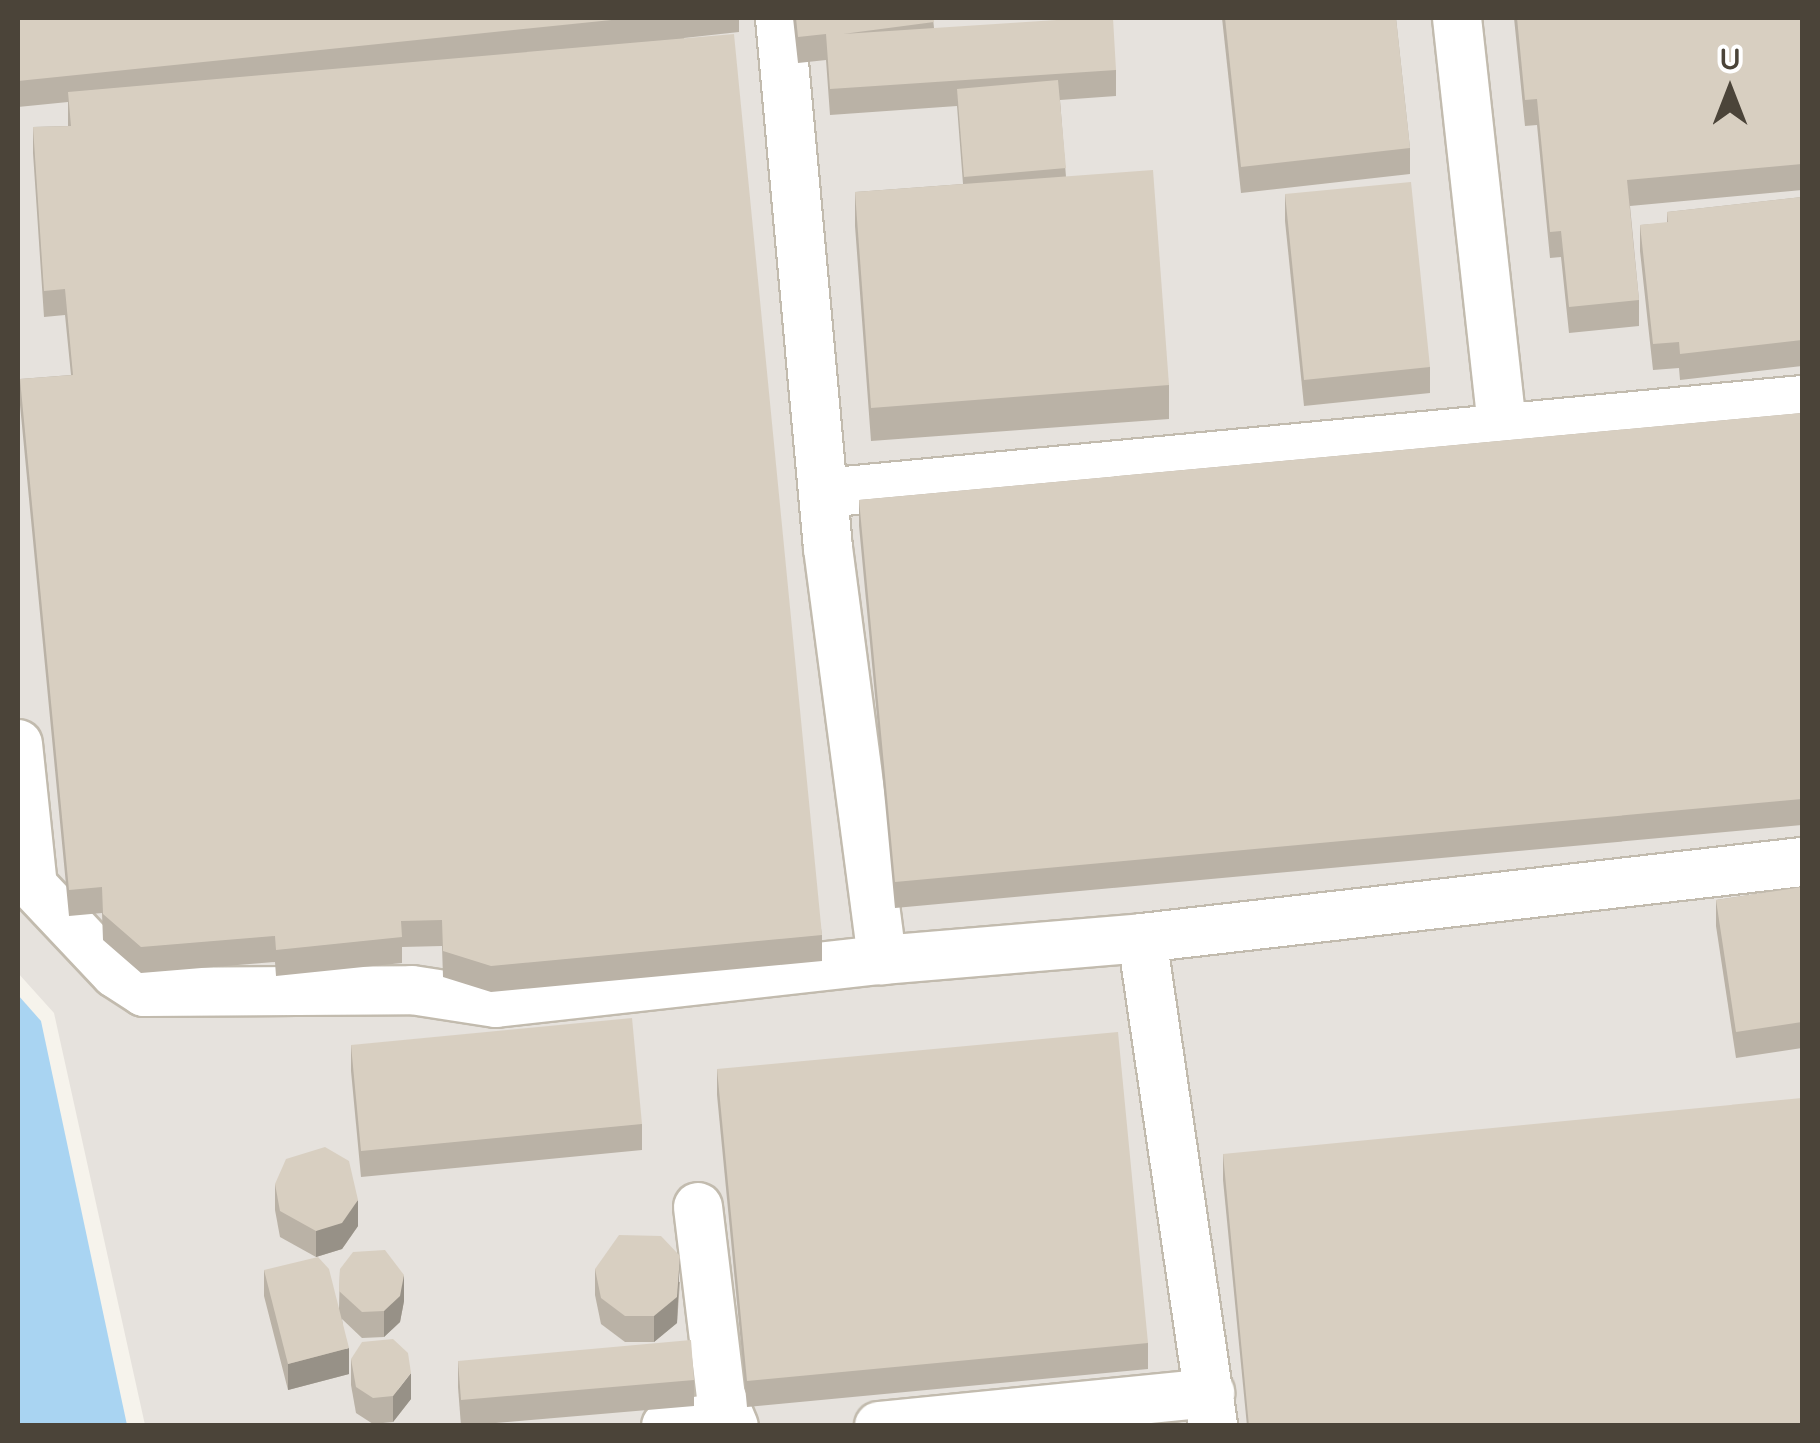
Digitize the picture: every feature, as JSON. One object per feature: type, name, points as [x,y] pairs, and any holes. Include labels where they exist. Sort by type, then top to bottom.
[{"type":"lane","points":[[780,18],[824,492],[882,960]]},
{"type":"lane","points":[[1457,18],[1502,428]]},
{"type":"lane","points":[[824,492],[1802,400]]},
{"type":"lane","points":[[18,744],[33,886],[115,973],[144,992],[412,990],[496,1003],[882,960],[1142,938],[1802,862]]},
{"type":"lane","points":[[879,1426],[1211,1409],[1142,938]]},
{"type":"lane","points":[[666,1426],[730,1421],[698,1207]]},
{"type":"shaded area","points":[[18,18],[1802,18],[1802,1425],[145,1425],[54,1013],[18,973]]},
{"type":"water","points":[[18,995],[41,1021],[127,1425],[18,1425]]},
{"type":"building","points":[[18,18],[631,18],[18,81]]},
{"type":"building","points":[[796,18],[933,18],[934,22],[843,34],[1113,18],[1116,70],[830,89],[826,34],[798,37]]},
{"type":"building","points":[[1225,18],[1396,18],[1410,148],[1241,167]]},
{"type":"building","points":[[1517,18],[1802,18],[1802,164],[1627,180],[1639,300],[1569,307],[1561,231],[1550,232],[1537,99],[1525,100]]},
{"type":"building","points":[[734,34],[822,935],[491,966],[443,951],[442,920],[401,921],[402,937],[276,950],[275,936],[141,947],[103,914],[102,887],[69,890],[20,379],[73,375],[65,289],[44,291],[33,127],[71,126],[68,92]]},
{"type":"building","points":[[1058,80],[1066,168],[964,177],[957,89]]},
{"type":"building","points":[[1153,170],[1169,385],[871,408],[855,192]]},
{"type":"building","points":[[1411,182],[1430,367],[1304,380],[1285,194]]},
{"type":"building","points":[[1802,197],[1802,340],[1680,354],[1679,342],[1653,344],[1640,225],[1668,222],[1667,212]]},
{"type":"building","points":[[1802,413],[1802,799],[895,882],[859,500]]},
{"type":"building","points":[[1802,887],[1802,1022],[1736,1032],[1716,900]]},
{"type":"building","points":[[632,1018],[642,1124],[361,1151],[351,1045]]},
{"type":"building","points":[[1118,1032],[1148,1343],[747,1381],[717,1069]]},
{"type":"building","points":[[1802,1098],[1802,1426],[1249,1426],[1223,1154]]},
{"type":"building","points":[[325,1147],[349,1161],[358,1200],[342,1223],[316,1231],[280,1211],[275,1184],[286,1159]]},
{"type":"building","points":[[619,1235],[661,1236],[680,1256],[677,1297],[654,1316],[625,1316],[601,1298],[595,1269]]},
{"type":"building","points":[[385,1250],[404,1275],[400,1296],[384,1311],[362,1312],[339,1291],[340,1269],[353,1252]]},
{"type":"building","points":[[318,1257],[329,1269],[349,1348],[288,1364],[264,1270]]},
{"type":"building","points":[[393,1339],[408,1353],[411,1373],[393,1396],[373,1398],[356,1387],[351,1359],[362,1342]]},
{"type":"building","points":[[691,1340],[694,1380],[461,1400],[458,1361]]}]
